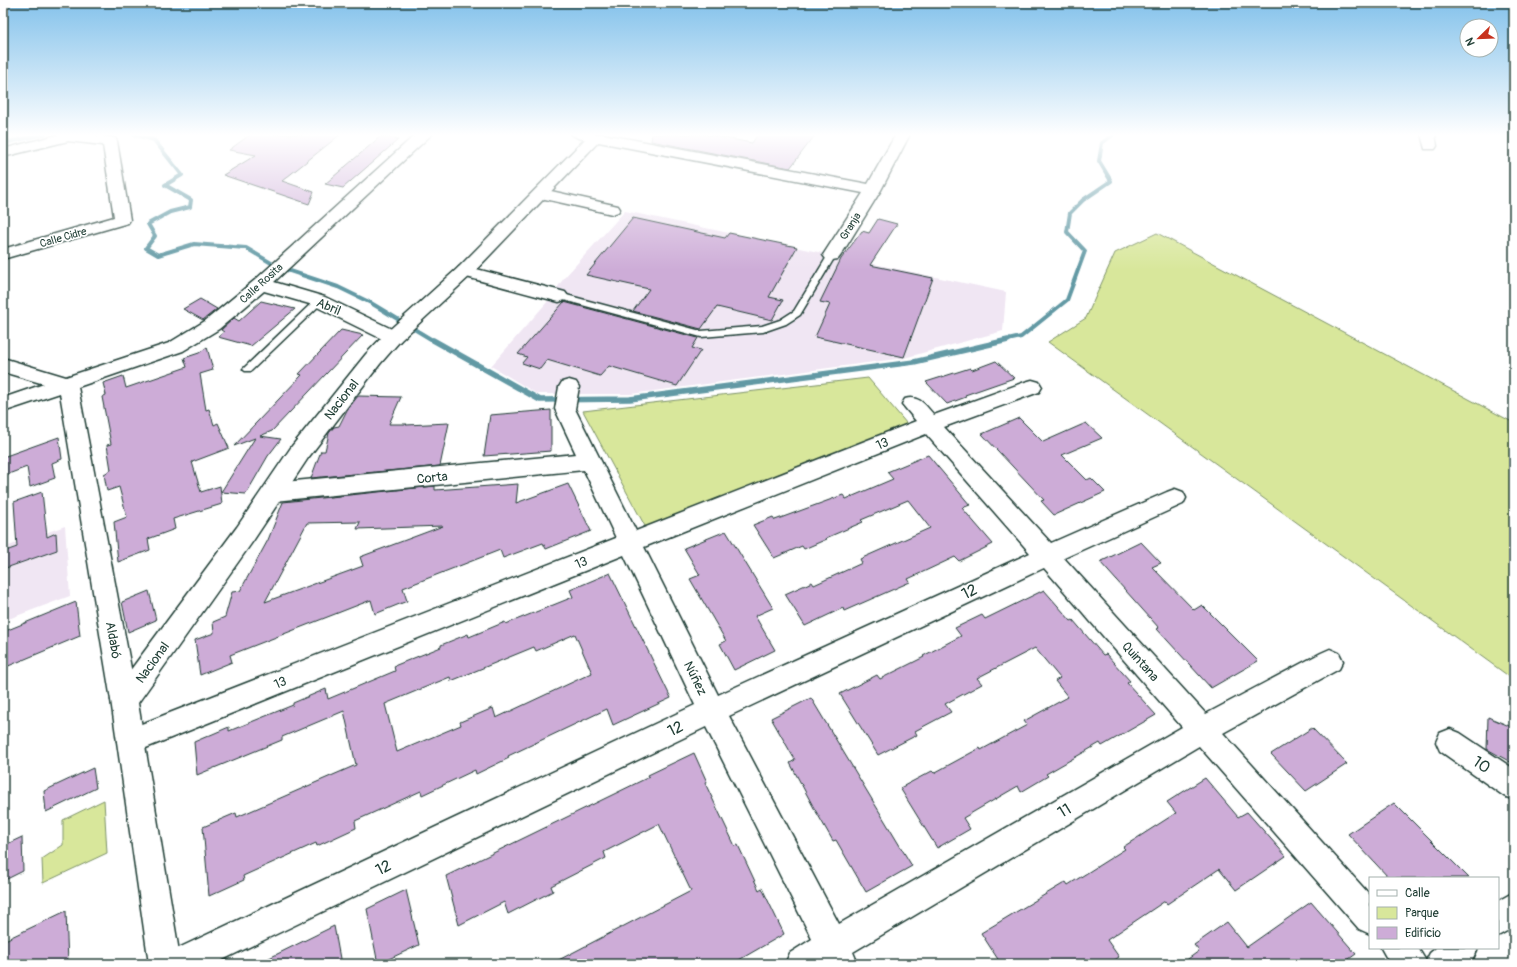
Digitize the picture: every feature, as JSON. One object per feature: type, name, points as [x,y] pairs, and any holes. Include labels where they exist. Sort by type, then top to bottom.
[{"type":"street","name":"Calle Cidre","points":[[3,254],[122,220],[116,179]]},
{"type":"street","name":"Calle Rosita","points":[[3,405],[176,347],[212,325],[266,279],[376,179]]},
{"type":"street","name":"Nacional","points":[[124,700],[274,492],[300,452],[373,359],[420,312],[465,271],[556,179]]},
{"type":"street","points":[[818,179],[873,190]]},
{"type":"street","name":"Granja","points":[[832,255],[879,179]]},
{"type":"street","points":[[542,194],[612,209]]},
{"type":"street","points":[[465,271],[559,296]]},
{"type":"street","name":"Abril","points":[[266,279],[397,334]]},
{"type":"street","points":[[3,365],[68,384]]},
{"type":"street","name":"Aldabó","points":[[68,384],[131,741],[165,964]]},
{"type":"street","name":"13","points":[[131,741],[930,424],[1032,387]]},
{"type":"street","name":"Núñez","points":[[567,398],[591,461],[630,543],[712,711],[837,954]]},
{"type":"street","name":"Quintana","points":[[912,404],[1369,917]]},
{"type":"street","name":"Corta","points":[[274,492],[591,461]]},
{"type":"street","name":"12","points":[[179,964],[712,711],[1047,555],[1174,498]]},
{"type":"street","name":"11","points":[[801,964],[837,954],[1202,730],[1330,661]]},
{"type":"street","name":"10","points":[[1450,742],[1514,786]]},
{"type":"street","points":[[1499,919],[1514,908]]},
{"type":"street","points":[[1397,949],[1411,964]]},
{"type":"street","points":[[1441,964],[1461,949]]},
{"type":"lane","points":[[559,296],[702,334],[763,330],[783,322],[797,313],[832,255]]},
{"type":"lane","points":[[248,369],[318,301]]},
{"type":"shaded area","points":[[625,211],[1006,292],[1003,331],[904,358],[631,394],[537,394],[491,366],[548,301],[564,278]]},
{"type":"shaded area","points":[[65,526],[70,596],[3,621],[3,548]]},
{"type":"green space","points":[[1157,233],[1514,423],[1514,680],[1048,342],[1086,318],[1115,253]]},
{"type":"green space","points":[[868,378],[907,424],[646,528],[583,411]]},
{"type":"green space","points":[[104,800],[107,853],[43,883],[42,859],[63,845],[63,820]]},
{"type":"building","points":[[235,179],[284,179],[282,181],[314,192],[309,204]]},
{"type":"building","points":[[331,179],[353,179],[343,188],[325,184]]},
{"type":"building","points":[[633,218],[725,238],[729,233],[797,247],[769,297],[783,300],[772,320],[717,307],[701,329],[633,311],[649,289],[586,275]]},
{"type":"building","points":[[878,219],[897,224],[870,265],[933,278],[904,357],[815,337],[830,304],[820,302],[841,259],[862,231],[869,233]]},
{"type":"building","points":[[200,299],[217,309],[203,320],[183,309]]},
{"type":"building","points":[[261,301],[295,309],[251,346],[218,337],[224,332],[221,330],[234,318],[239,321]]},
{"type":"building","points":[[564,302],[698,338],[692,348],[701,350],[677,386],[609,366],[600,376],[547,360],[540,369],[522,363],[527,357],[518,354]]},
{"type":"building","points":[[341,330],[363,335],[272,431],[260,436],[281,439],[268,456],[246,494],[221,492],[255,438],[234,446],[302,375],[299,374]]},
{"type":"building","points":[[207,347],[213,370],[200,374],[206,410],[209,409],[214,425],[218,423],[229,448],[192,462],[201,492],[220,486],[222,504],[173,519],[175,529],[148,539],[150,550],[118,562],[114,522],[127,517],[119,487],[107,491],[104,474],[111,470],[107,445],[111,444],[102,397],[106,395],[103,383],[123,376],[126,388],[187,367],[184,358],[199,353]]},
{"type":"building","points":[[996,361],[1014,378],[965,395],[966,397],[947,404],[926,382],[970,368],[972,370]]},
{"type":"building","points":[[358,396],[401,397],[389,424],[407,424],[406,425],[449,423],[440,466],[311,478],[321,451],[325,451],[329,433],[334,427],[339,426],[347,410]]},
{"type":"building","points":[[551,410],[551,451],[484,456],[490,415]]},
{"type":"building","points":[[1019,418],[1043,442],[1086,423],[1102,438],[1062,455],[1087,480],[1091,478],[1105,492],[1054,515],[1041,501],[1044,500],[982,434]]},
{"type":"building","points":[[59,437],[62,459],[52,463],[55,478],[30,487],[27,467],[3,476],[3,457]]},
{"type":"building","points":[[928,455],[970,505],[962,508],[993,544],[959,561],[955,557],[908,579],[910,582],[844,611],[843,608],[805,626],[785,594],[812,582],[814,585],[862,563],[860,559],[930,528],[908,500],[861,520],[863,522],[804,549],[802,546],[774,558],[753,525],[773,517],[775,520],[843,495],[846,499],[893,479],[887,472]]},
{"type":"building","points":[[518,484],[516,503],[568,484],[591,531],[546,549],[543,543],[503,558],[500,550],[403,588],[407,601],[375,614],[371,600],[230,655],[232,662],[200,675],[195,640],[214,633],[213,622],[225,617],[232,592],[240,591],[268,540],[283,502],[435,486],[435,490]],"holes":[[[360,522],[357,529],[443,526],[360,557],[363,566],[265,602],[307,523]]]},
{"type":"building","points":[[42,492],[47,537],[56,533],[57,550],[3,569],[3,552],[17,547],[14,502]]},
{"type":"building","points":[[726,531],[773,608],[755,616],[775,650],[734,670],[720,644],[726,641],[690,579],[700,575],[684,548]]},
{"type":"building","points":[[1141,542],[1161,563],[1152,567],[1194,610],[1202,605],[1258,661],[1211,688],[1157,629],[1159,628],[1100,562]]},
{"type":"building","points":[[610,573],[671,698],[613,725],[607,709],[508,756],[509,758],[476,774],[475,770],[422,795],[421,791],[355,821],[356,828],[317,846],[316,843],[243,876],[244,880],[209,896],[203,827],[236,813],[237,817],[356,765],[344,711],[282,737],[282,740],[197,775],[194,742],[229,727],[229,731],[293,705],[293,703],[326,689],[328,699],[395,671],[394,666],[441,647],[441,645],[468,634],[469,637],[505,622],[506,624],[573,597],[570,590]],"holes":[[[575,634],[592,673],[496,718],[493,708],[460,722],[461,725],[397,752],[385,704],[450,677],[451,681],[534,647],[536,651]]]},
{"type":"building","points":[[1044,590],[1071,621],[1073,620],[1103,655],[1106,654],[1130,681],[1127,683],[1156,715],[1102,746],[1100,743],[1046,774],[1048,776],[1021,792],[1018,786],[963,818],[970,829],[937,848],[900,788],[932,771],[934,773],[980,748],[981,750],[1027,725],[1024,721],[1068,697],[1055,681],[1060,678],[1035,648],[977,678],[982,684],[945,704],[951,712],[915,731],[917,735],[878,755],[840,694],[877,675],[880,679],[961,636],[955,628],[982,615],[985,619]]},
{"type":"building","points":[[149,591],[156,620],[128,632],[122,602]]},
{"type":"building","points":[[76,602],[80,636],[6,667],[3,632]]},
{"type":"building","points":[[811,698],[912,866],[866,892],[836,840],[833,841],[814,808],[790,763],[795,760],[771,718]]},
{"type":"building","points":[[1488,717],[1514,728],[1514,764],[1487,749]]},
{"type":"building","points":[[1312,728],[1347,764],[1306,791],[1271,754]]},
{"type":"building","points":[[694,753],[707,782],[705,783],[735,846],[738,845],[759,890],[762,888],[784,934],[732,964],[551,964],[691,891],[659,824],[604,852],[606,858],[551,886],[553,891],[508,914],[504,902],[459,925],[446,876],[649,777],[648,775]]},
{"type":"building","points":[[93,768],[96,788],[46,812],[44,791]]},
{"type":"building","points":[[1205,778],[1238,817],[1247,812],[1286,856],[1236,890],[1219,869],[1167,904],[1165,901],[1107,940],[1119,957],[1109,964],[1001,964],[981,933],[1066,882],[1068,885],[1125,849],[1123,847],[1176,813],[1167,802]]},
{"type":"building","points":[[1394,803],[1468,877],[1388,877],[1348,834]]},
{"type":"building","points":[[22,837],[23,871],[3,881],[3,846]]},
{"type":"building","points":[[406,890],[419,945],[378,964],[367,909]]},
{"type":"building","points":[[1311,902],[1356,954],[1342,964],[1181,964],[1199,951],[1194,945],[1227,922],[1247,947]]},
{"type":"building","points":[[66,911],[68,964],[3,964],[3,941]]},
{"type":"building","points":[[334,926],[341,964],[257,964]]},
{"type":"waterway","points":[[175,179],[165,185],[191,200],[190,207],[170,212],[148,224],[155,236],[146,248],[158,255],[194,244],[246,248],[278,267],[338,287],[371,303],[434,341]]},
{"type":"waterway","points":[[1003,341],[1021,337],[1067,300],[1085,251],[1067,232],[1070,213],[1083,200],[1111,181],[1110,179]]},
{"type":"waterway","points":[[433,340],[540,400],[630,399],[914,362],[1008,340]]}]
